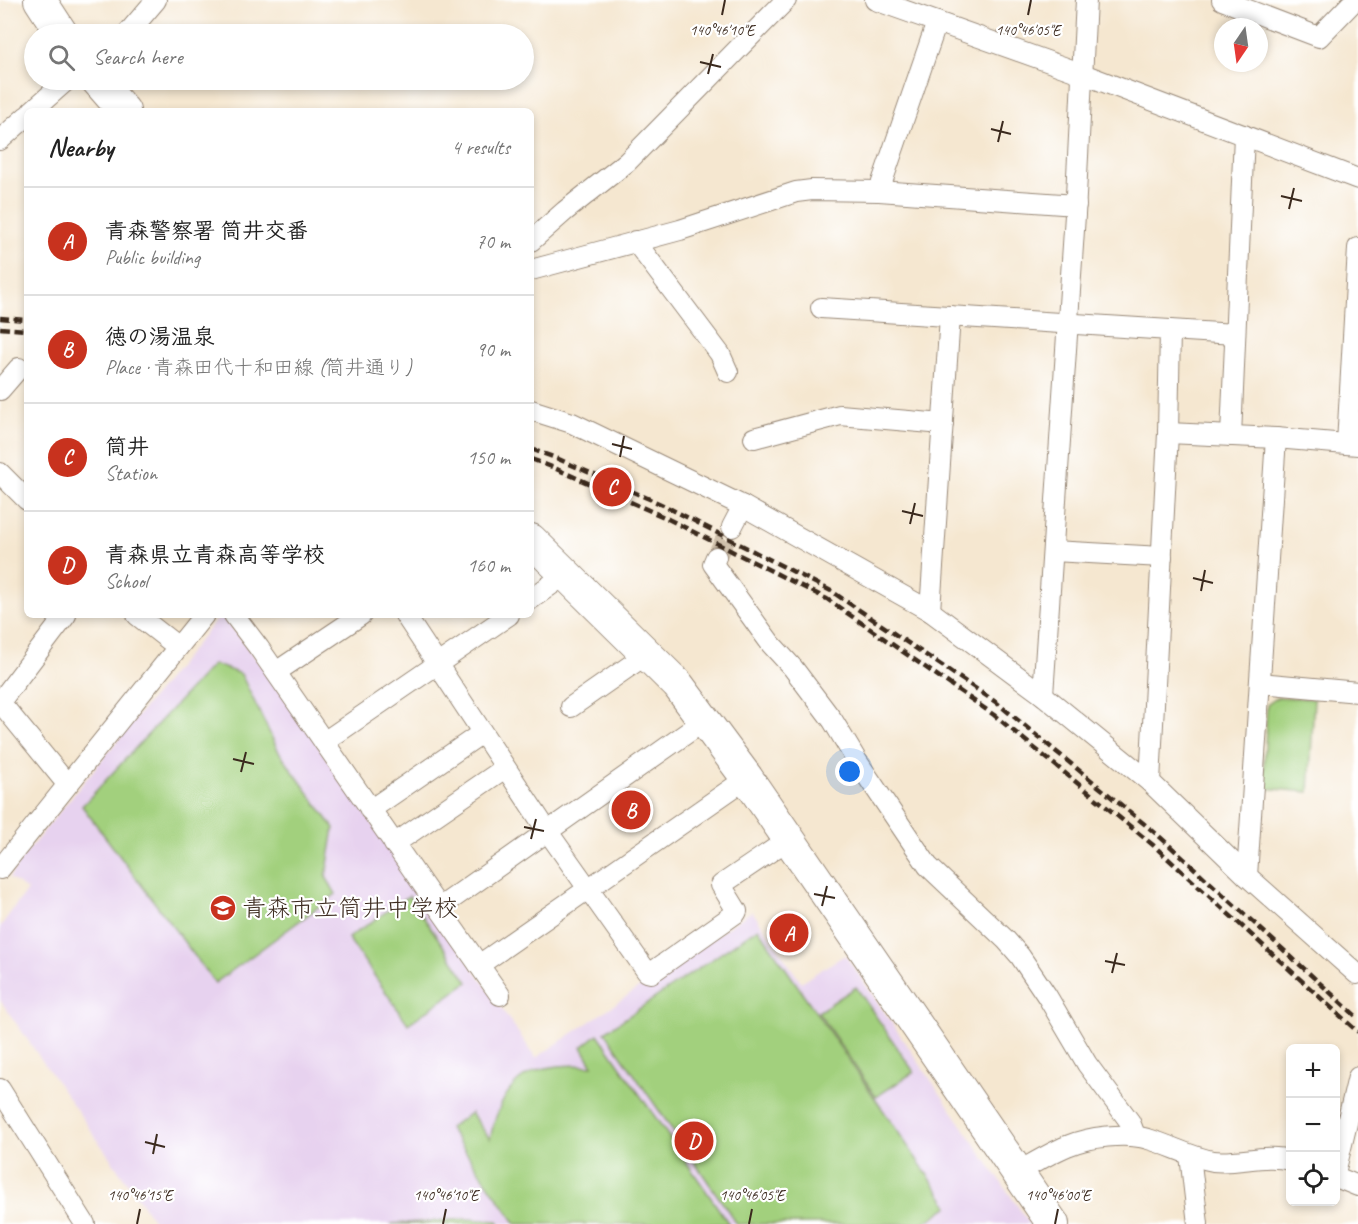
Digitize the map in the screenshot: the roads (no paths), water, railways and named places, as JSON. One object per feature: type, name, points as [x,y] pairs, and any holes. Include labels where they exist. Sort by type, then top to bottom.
[{"type":"main road","points":[[40,0],[56,24]]},
{"type":"main road","points":[[106,90],[121,108]]},
{"type":"main road","points":[[534,543],[678,685],[747,778],[1053,1224]]},
{"type":"street","points":[[136,24],[156,0]]},
{"type":"street","points":[[534,238],[627,162],[786,0]]},
{"type":"street","points":[[874,0],[1083,74],[1358,179]]},
{"type":"street","points":[[1044,695],[1076,205],[1086,0]]},
{"type":"street","points":[[1222,0],[1319,37],[1352,5]]},
{"type":"street","points":[[879,191],[938,22]]},
{"type":"street","points":[[35,108],[56,90]]},
{"type":"street","points":[[0,140],[24,119]]},
{"type":"street","points":[[1231,436],[1244,135]]},
{"type":"street","points":[[534,269],[680,230],[796,192],[812,190],[879,191],[1076,205]]},
{"type":"street","points":[[634,241],[720,354],[728,372]]},
{"type":"street","points":[[1168,432],[1352,445],[1358,248]]},
{"type":"street","points":[[821,308],[1235,334]]},
{"type":"street","points":[[930,611],[950,316]]},
{"type":"street","points":[[1150,782],[1168,432],[1170,330]]},
{"type":"street","points":[[0,390],[19,368]]},
{"type":"street","points":[[534,411],[572,423],[743,506],[930,611],[1044,695],[1150,782],[1247,876],[1358,970]]},
{"type":"street","points":[[754,438],[840,416],[943,424]]},
{"type":"street","points":[[1247,876],[1276,438]]},
{"type":"street","points":[[1,476],[24,497]]},
{"type":"street","points":[[732,527],[743,506]]},
{"type":"street","points":[[1053,551],[1162,557]]},
{"type":"street","points":[[716,557],[713,564],[738,601],[833,721],[856,761],[928,866],[1020,956],[1098,1079],[1130,1122],[1135,1136]]},
{"type":"street","points":[[534,597],[566,574]]},
{"type":"street","points":[[64,618],[0,702],[67,784]]},
{"type":"street","points":[[141,618],[178,647]]},
{"type":"street","points":[[3,856],[67,784],[202,618]]},
{"type":"street","points":[[236,618],[500,995]]},
{"type":"street","points":[[276,672],[357,618]]},
{"type":"street","points":[[407,618],[548,832],[647,972],[651,973],[736,914],[737,911],[721,885],[789,839]]},
{"type":"street","points":[[324,742],[505,618]]},
{"type":"street","points":[[571,707],[647,654]]},
{"type":"street","points":[[1261,683],[1358,692]]},
{"type":"street","points":[[439,908],[705,721]]},
{"type":"street","points":[[370,810],[482,733]]},
{"type":"street","points":[[394,844],[505,768]]},
{"type":"street","points":[[479,964],[747,778]]},
{"type":"street","points":[[1339,1152],[1358,1077]]},
{"type":"street","points":[[0,1089],[85,1224]]},
{"type":"street","points":[[1018,1172],[1068,1145],[1105,1138],[1135,1136],[1190,1155],[1216,1161],[1268,1157],[1286,1159]]},
{"type":"street","points":[[1190,1155],[1198,1224]]},
{"type":"street","points":[[1340,1180],[1358,1186]]},
{"type":"tunnel","points":[[716,557],[732,527]]},
{"type":"railway","points":[[0,318],[24,320]]},
{"type":"railway","points":[[0,328],[24,330]]},
{"type":"railway","points":[[534,450],[663,505],[831,591],[997,703],[1159,836],[1358,1018]]},
{"type":"railway","points":[[534,460],[664,517],[827,599],[994,715],[1153,845],[1358,1032]]},
{"type":"place","name":"筒井","points":[[612,487]]},
{"type":"place","name":"徳の湯温泉","points":[[631,810]]},
{"type":"place","name":"青森市立筒井中学校","points":[[223,908]]},
{"type":"place","name":"青森警察署 筒井交番","points":[[789,933]]},
{"type":"place","name":"青森県立青森高等学校","points":[[694,1141]]}]
